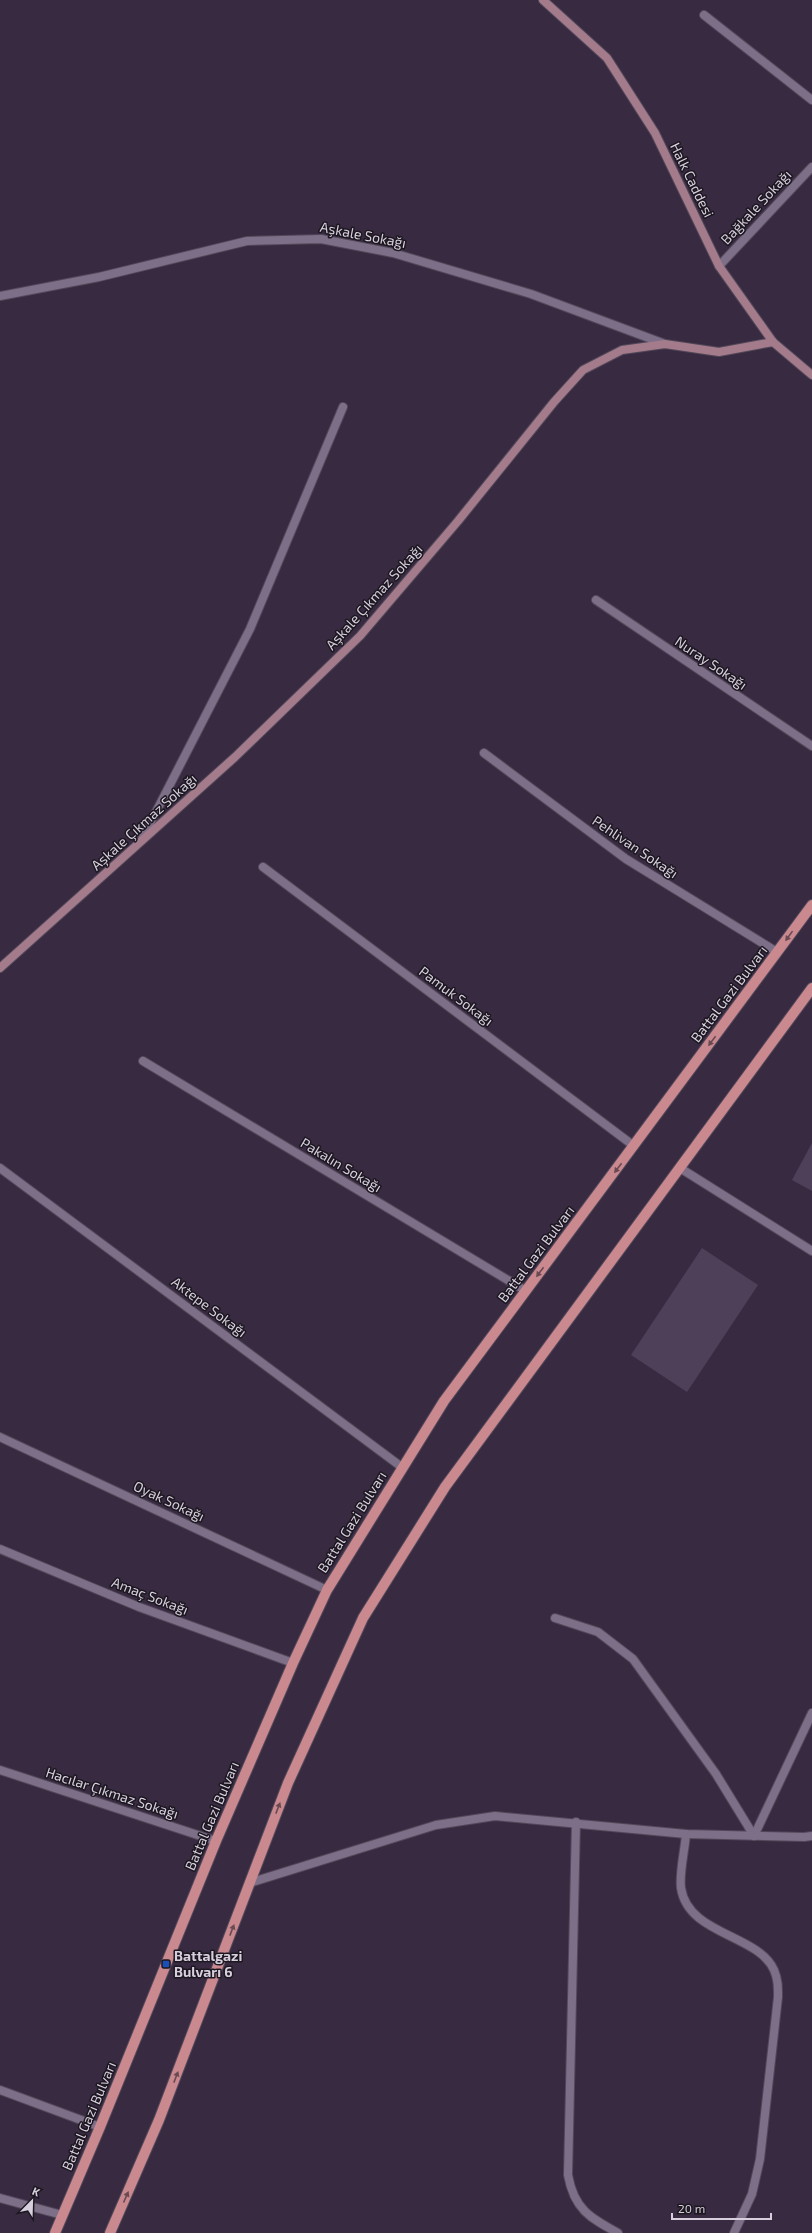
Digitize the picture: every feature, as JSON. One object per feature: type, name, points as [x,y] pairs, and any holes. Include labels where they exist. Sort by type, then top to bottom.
[{"type":"main road","name":"Battal Gazi Bulvarı","points":[[55,2233],[100,2127],[216,1841],[293,1663],[327,1590],[444,1401],[812,905]]},
{"type":"main road","points":[[110,2233],[160,2120],[288,1783],[363,1618],[444,1487],[812,988]]},
{"type":"street","name":"Halk Caddesi","points":[[543,0],[608,58],[655,133],[719,266],[773,342],[812,375]]},
{"type":"street","points":[[704,15],[812,100]]},
{"type":"street","name":"Bağkale Sokağı","points":[[719,266],[812,167]]},
{"type":"street","name":"Aşkale Sokağı","points":[[0,296],[99,277],[247,241],[321,239],[393,253],[531,294],[665,344]]},
{"type":"street","name":"Aşkale Çıkmaz Sokağı","points":[[0,968],[140,844],[235,757],[360,636],[458,521],[554,402],[583,370],[622,350],[665,344],[719,352],[773,342]]},
{"type":"street","points":[[140,844],[250,629],[344,407]]},
{"type":"street","name":"Nuray Sokağı","points":[[596,600],[812,746]]},
{"type":"street","name":"Pehlivan Sokağı","points":[[484,753],[626,860],[777,952]]},
{"type":"street","name":"Pamuk Sokağı","points":[[263,867],[634,1146]]},
{"type":"street","name":"Pakalın Sokağı","points":[[143,1060],[526,1291]]},
{"type":"street","name":"Aktepe Sokağı","points":[[0,1168],[403,1468]]},
{"type":"street","points":[[680,1168],[812,1251]]},
{"type":"street","name":"Oyak Sokağı","points":[[0,1437],[327,1590]]},
{"type":"street","name":"Amaç Sokağı","points":[[0,1549],[139,1607],[293,1663]]},
{"type":"street","points":[[555,1618],[598,1632],[633,1659],[716,1774],[754,1836]]},
{"type":"street","points":[[754,1836],[812,1713]]},
{"type":"street","name":"Hacılar Çıkmaz Sokağı","points":[[0,1770],[216,1841]]},
{"type":"street","points":[[249,1883],[436,1825],[495,1816],[576,1822],[686,1834],[812,1836]]},
{"type":"street","points":[[576,1822],[568,2175],[570,2187],[582,2209],[591,2218],[618,2233]]},
{"type":"street","points":[[686,1834],[681,1888],[686,1902],[694,1913],[708,1925],[760,1953],[774,1969],[778,1982],[778,1997],[760,2159],[752,2194],[734,2233]]},
{"type":"street","points":[[0,2090],[100,2127]]},
{"type":"street","points":[[0,2198],[62,2215]]},
{"type":"building","points":[[812,1143],[812,1191],[792,1180]]},
{"type":"building","points":[[702,1248],[758,1285],[687,1392],[631,1355]]},
{"type":"place","name":"Battalgazi Bulvarı 6","points":[[166,1964]]}]
